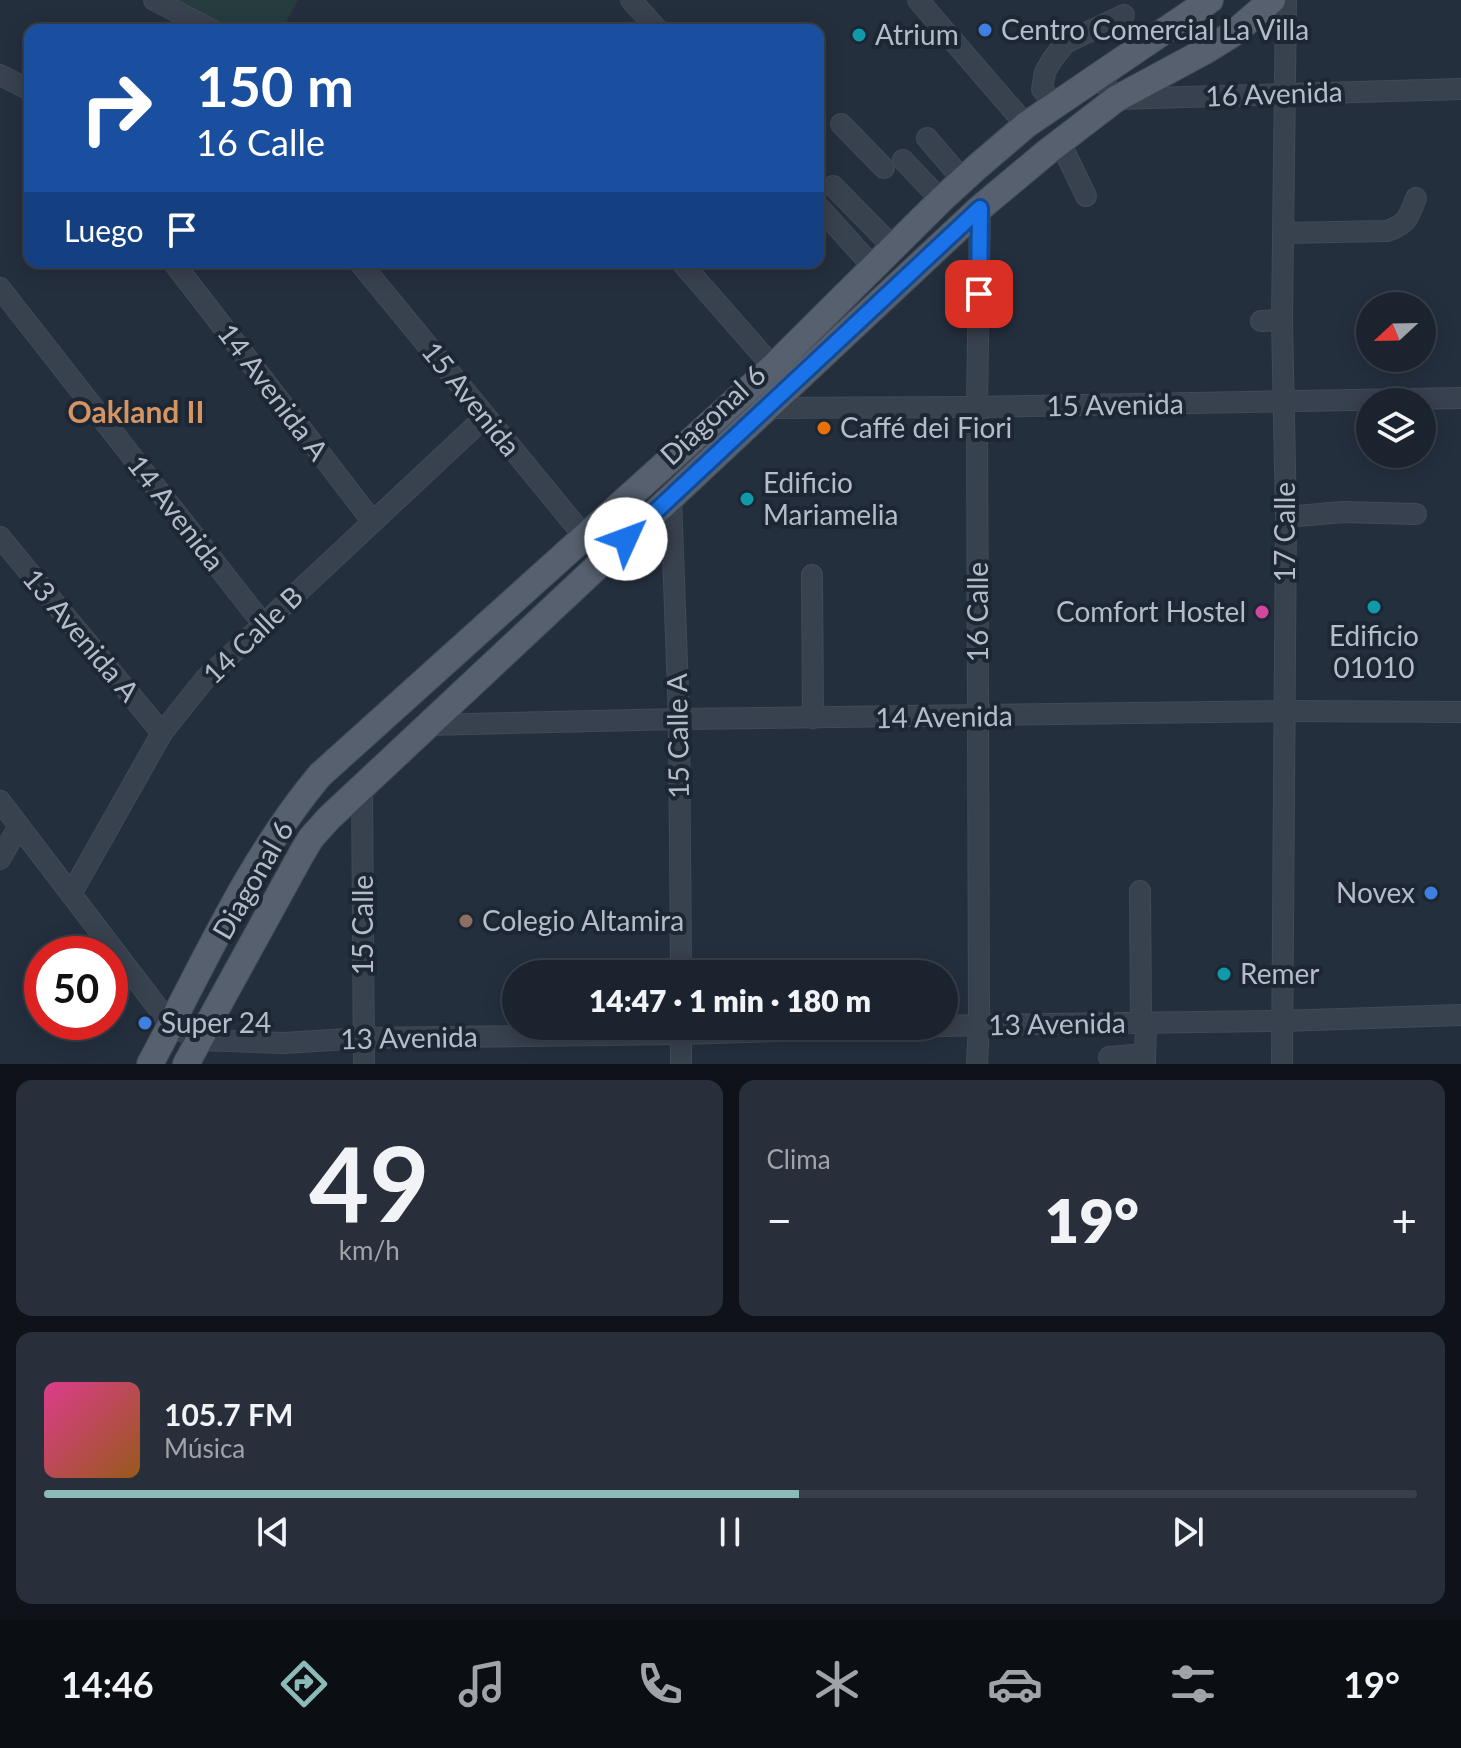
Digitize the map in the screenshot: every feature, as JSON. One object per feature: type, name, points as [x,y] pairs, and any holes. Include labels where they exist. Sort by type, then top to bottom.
[{"type":"main road","name":"Diagonal 6","points":[[150,1064],[256,865],[300,798],[320,775],[773,367],[963,180],[1019,117],[1049,97],[1099,76],[1210,0]]},
{"type":"main road","name":"Diagonal 6","points":[[186,1064],[311,838],[329,818],[980,208],[1116,99],[1234,33],[1272,0]]},
{"type":"street","points":[[154,0],[200,24]]},
{"type":"street","points":[[631,0],[653,24]]},
{"type":"street","points":[[918,0],[1019,117]]},
{"type":"street","name":"17 Calle","points":[[1282,1064],[1286,517],[1284,403],[1272,320],[1284,233],[1286,0]]},
{"type":"street","points":[[1049,97],[1045,72],[1065,43],[1124,15]]},
{"type":"street","points":[[0,75],[24,87]]},
{"type":"street","points":[[1099,76],[1116,99]]},
{"type":"street","name":"16 Avenida","points":[[1116,99],[1461,89]]},
{"type":"street","points":[[841,124],[941,200]]},
{"type":"street","points":[[927,138],[963,180]]},
{"type":"street","points":[[1060,142],[1086,196]]},
{"type":"street","points":[[833,186],[894,248]]},
{"type":"street","points":[[1284,233],[1387,231],[1400,226],[1409,216],[1416,198]]},
{"type":"street","name":"16 Calle","points":[[977,1064],[980,208]]},
{"type":"street","points":[[824,213],[874,268]]},
{"type":"street","name":"14 Avenida A","points":[[178,268],[373,522]]},
{"type":"street","name":"15 Avenida","points":[[364,268],[584,536]]},
{"type":"street","points":[[686,268],[773,367]]},
{"type":"street","name":"14 Avenida","points":[[0,288],[263,624]]},
{"type":"street","name":"15 Avenida","points":[[768,408],[1284,403],[1461,398]]},
{"type":"street","name":"14 Calle B","points":[[71,894],[162,733],[205,679],[485,417]]},
{"type":"street","name":"15 Calle A","points":[[671,498],[679,719],[681,960]]},
{"type":"street","points":[[1286,517],[1343,512],[1416,514]]},
{"type":"street","name":"13 Avenida A","points":[[0,537],[162,733]]},
{"type":"street","points":[[812,575],[813,718]]},
{"type":"street","name":"14 Avenida","points":[[426,725],[1285,711],[1461,712]]},
{"type":"street","name":"15 Calle","points":[[362,786],[364,1064]]},
{"type":"street","name":"13 Avenida","points":[[0,801],[171,1025],[200,1040],[284,1043],[502,1035]]},
{"type":"street","points":[[0,859],[19,826]]},
{"type":"street","points":[[1109,1057],[1145,1059],[1140,891]]},
{"type":"street","name":"13 Avenida","points":[[958,1025],[1461,1015]]},
{"type":"street","points":[[681,1040],[681,1064]]},
{"type":"green space","points":[[172,0],[298,0],[285,24],[219,24]]},
{"type":"place","name":"Centro Comercial La Villa","points":[[985,30]]},
{"type":"place","name":"Atrium","points":[[859,35]]},
{"type":"place","name":"Caffé dei Fiori","points":[[824,428]]},
{"type":"place","name":"Edificio Mariamelia","points":[[747,499]]},
{"type":"place","name":"Edificio 01010","points":[[1374,607]]},
{"type":"place","name":"Comfort Hostel","points":[[1262,612]]},
{"type":"place","name":"Novex","points":[[1431,893]]},
{"type":"place","name":"Colegio Altamira","points":[[466,921]]},
{"type":"place","name":"Remer","points":[[1224,974]]},
{"type":"place","name":"Super 24","points":[[145,1023]]},
{"type":"district","name":"Oakland II","points":[[136,413]]},
{"type":"route","points":[[626,539],[980,208],[979,294]]}]
